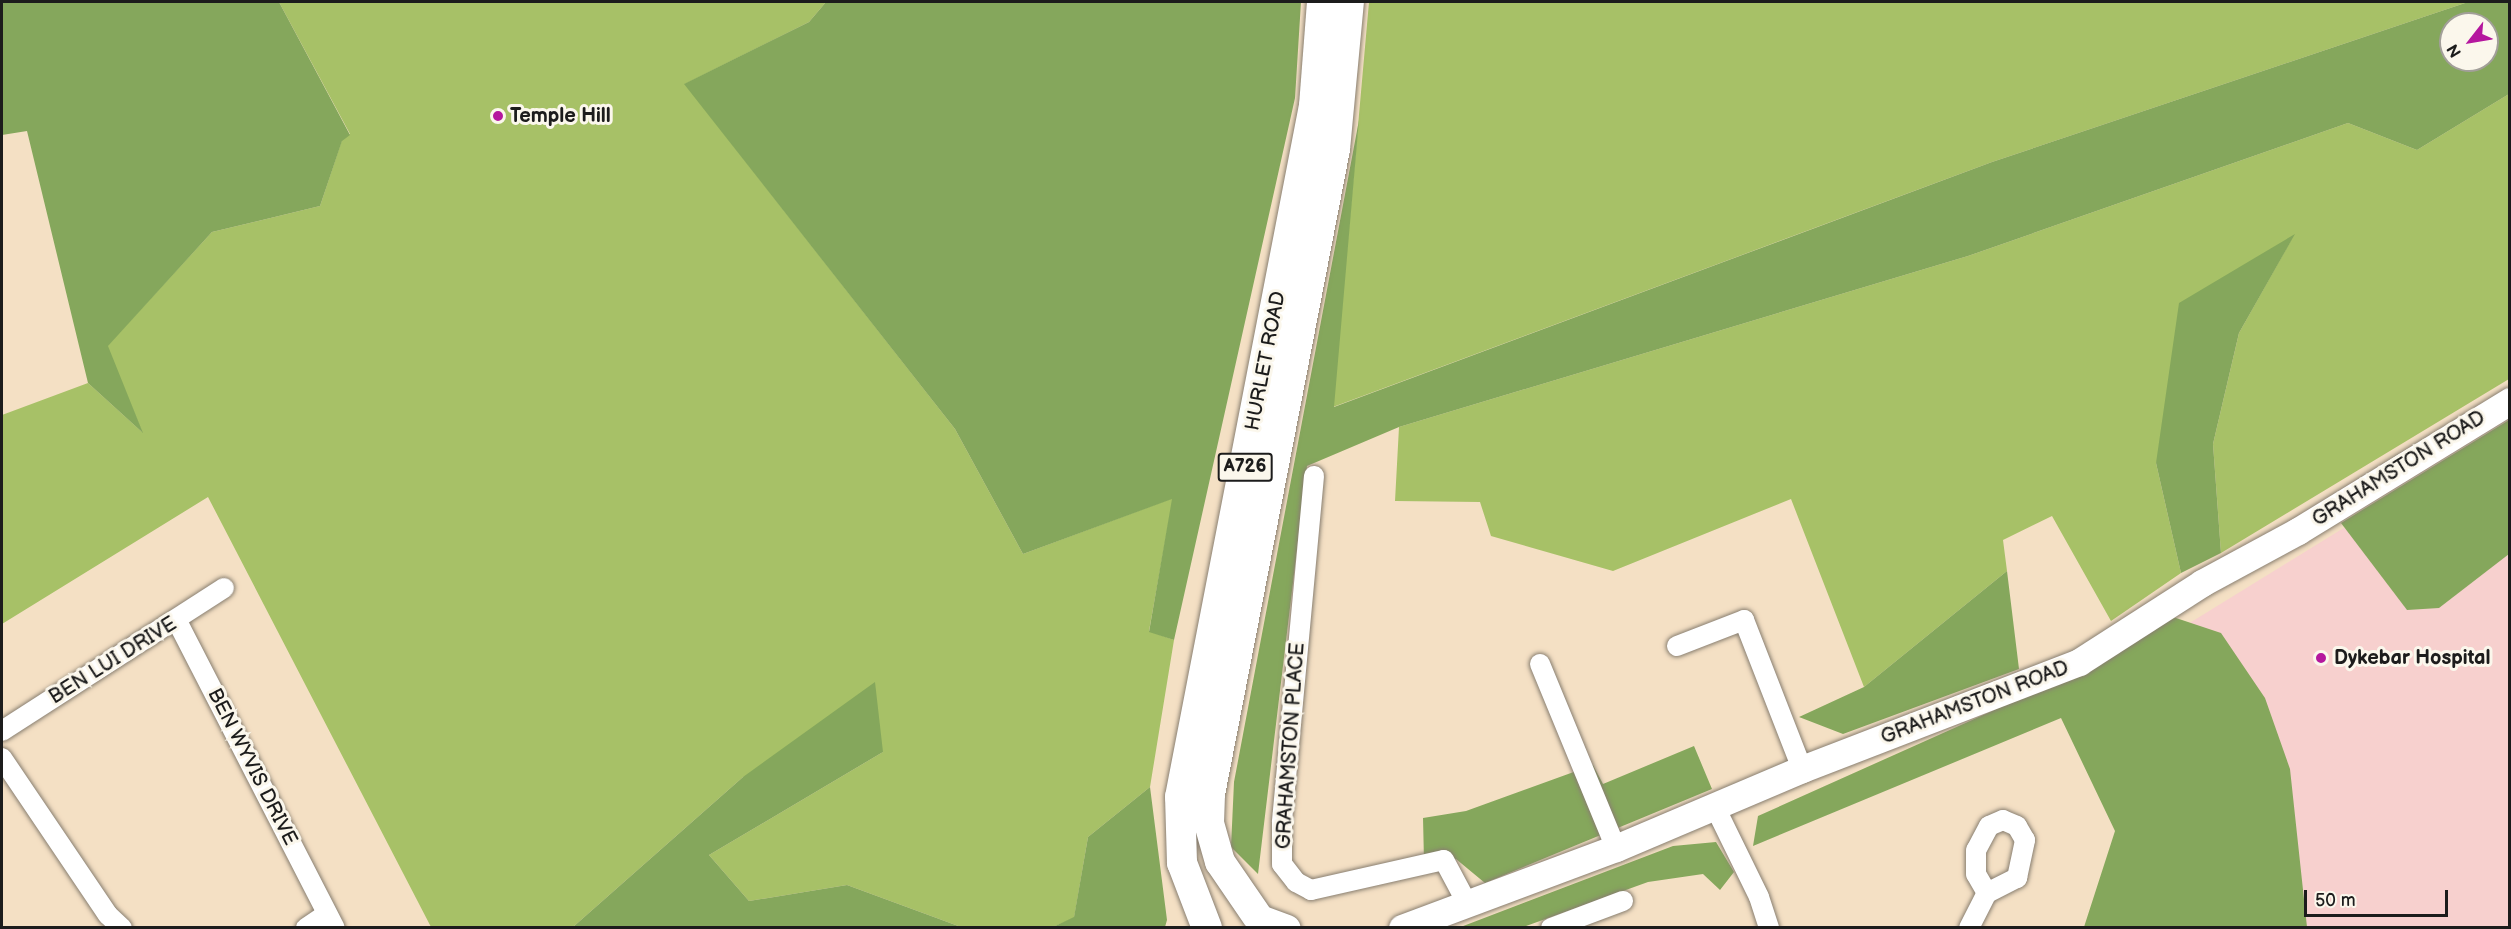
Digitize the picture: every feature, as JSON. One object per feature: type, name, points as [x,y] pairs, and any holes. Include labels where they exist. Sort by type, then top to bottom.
[{"type":"main road","name":"HURLET ROAD","points":[[1207,927],[1182,863],[1180,797],[1314,106],[1322,2]]},
{"type":"main road","name":"HURLET ROAD","points":[[1270,923],[1220,862],[1209,823],[1210,794],[1335,149],[1349,2]]},
{"type":"main road","name":"GRAHAMSTON ROAD","points":[[1402,927],[1616,848],[1802,769],[2079,662],[2202,583],[2298,531],[2510,401]]},
{"type":"main road","points":[[1219,927],[1233,916],[1270,923]]},
{"type":"street","name":"GRAHAMSTON PLACE","points":[[1314,476],[1282,823],[1282,864],[1296,882],[1311,890],[1444,860],[1467,903]]},
{"type":"street","name":"BEN LUI DRIVE","points":[[2,731],[177,621],[224,588]]},
{"type":"street","points":[[1677,646],[1744,620],[1802,769]]},
{"type":"street","name":"BEN WYVIS DRIVE","points":[[177,621],[331,921],[306,927]]},
{"type":"street","points":[[1540,664],[1616,848]]},
{"type":"street","points":[[2,758],[108,915],[122,927]]},
{"type":"street","points":[[1714,805],[1759,897],[1769,927]]},
{"type":"street","points":[[1969,927],[1987,893]]},
{"type":"street","points":[[1551,927],[1585,922],[1623,901]]},
{"type":"shaded area","name":"Dykebar Hospital","points":[[2509,426],[2509,927],[2096,927],[2132,825],[2073,695]]},
{"type":"green space","points":[[2,2],[279,2],[350,135],[342,141],[320,206],[212,232],[108,346],[143,433],[88,383],[27,131],[2,135]]},
{"type":"green space","points":[[279,2],[826,2],[809,22],[685,84],[955,429],[1023,554],[1173,498],[1149,631],[1174,640],[1150,787],[1088,837],[1074,918],[1053,927],[961,927],[847,885],[749,901],[709,855],[883,752],[743,777],[573,927],[431,927],[208,497],[2,624],[2,415],[88,383],[142,432],[107,346],[212,232],[320,206],[342,140],[350,134]]},
{"type":"green space","points":[[826,2],[1301,2],[1295,98],[1174,640],[1149,632],[1172,499],[1023,554],[955,429],[684,84],[809,22]]},
{"type":"green space","points":[[1369,2],[2468,2],[1992,162],[1333,407]]},
{"type":"green space","points":[[2468,2],[2509,2],[2509,94],[2417,150],[2348,123],[1968,256],[1399,427],[1307,466],[1258,874],[1231,847],[1234,782],[1359,120],[1334,407],[1992,162]]},
{"type":"green space","points":[[2509,94],[2509,379],[2221,553],[2213,444],[2239,333],[2294,235],[2156,463],[2181,573],[2111,621],[2052,516],[2003,540],[2007,571],[1864,687],[1791,499],[1613,571],[1491,536],[1480,502],[1395,501],[1399,427],[1968,256],[2348,123],[2417,150]]},
{"type":"green space","points":[[2295,234],[2239,333],[2213,444],[2221,553],[2181,573],[2156,463],[2179,303]]},
{"type":"green space","points":[[2509,420],[2509,554],[2439,608],[2407,610],[2341,523]]},
{"type":"green space","points":[[2007,571],[2019,669],[1843,734],[1799,717],[1864,687]]},
{"type":"green space","points":[[2173,617],[2221,633],[2265,698],[2290,769],[2307,927],[2084,927],[2115,831],[2061,718],[1753,846],[1758,816],[2088,668]]},
{"type":"green space","points":[[875,682],[883,752],[709,855],[749,901],[847,885],[961,927],[573,927],[743,777]]},
{"type":"green space","points":[[1694,746],[1712,789],[1485,883],[1456,859],[1424,861],[1423,818],[1466,811],[1593,765],[1603,784]]},
{"type":"green space","points":[[1150,787],[1167,920],[1165,927],[1053,927],[1074,917],[1088,837]]},
{"type":"green space","points":[[1716,842],[1734,872],[1720,890],[1703,874],[1648,882],[1523,927],[1458,928],[1673,846]]},
{"type":"place","name":"Temple Hill","points":[[498,116]]},
{"type":"place","name":"Dykebar Hospital","points":[[2321,658]]}]
